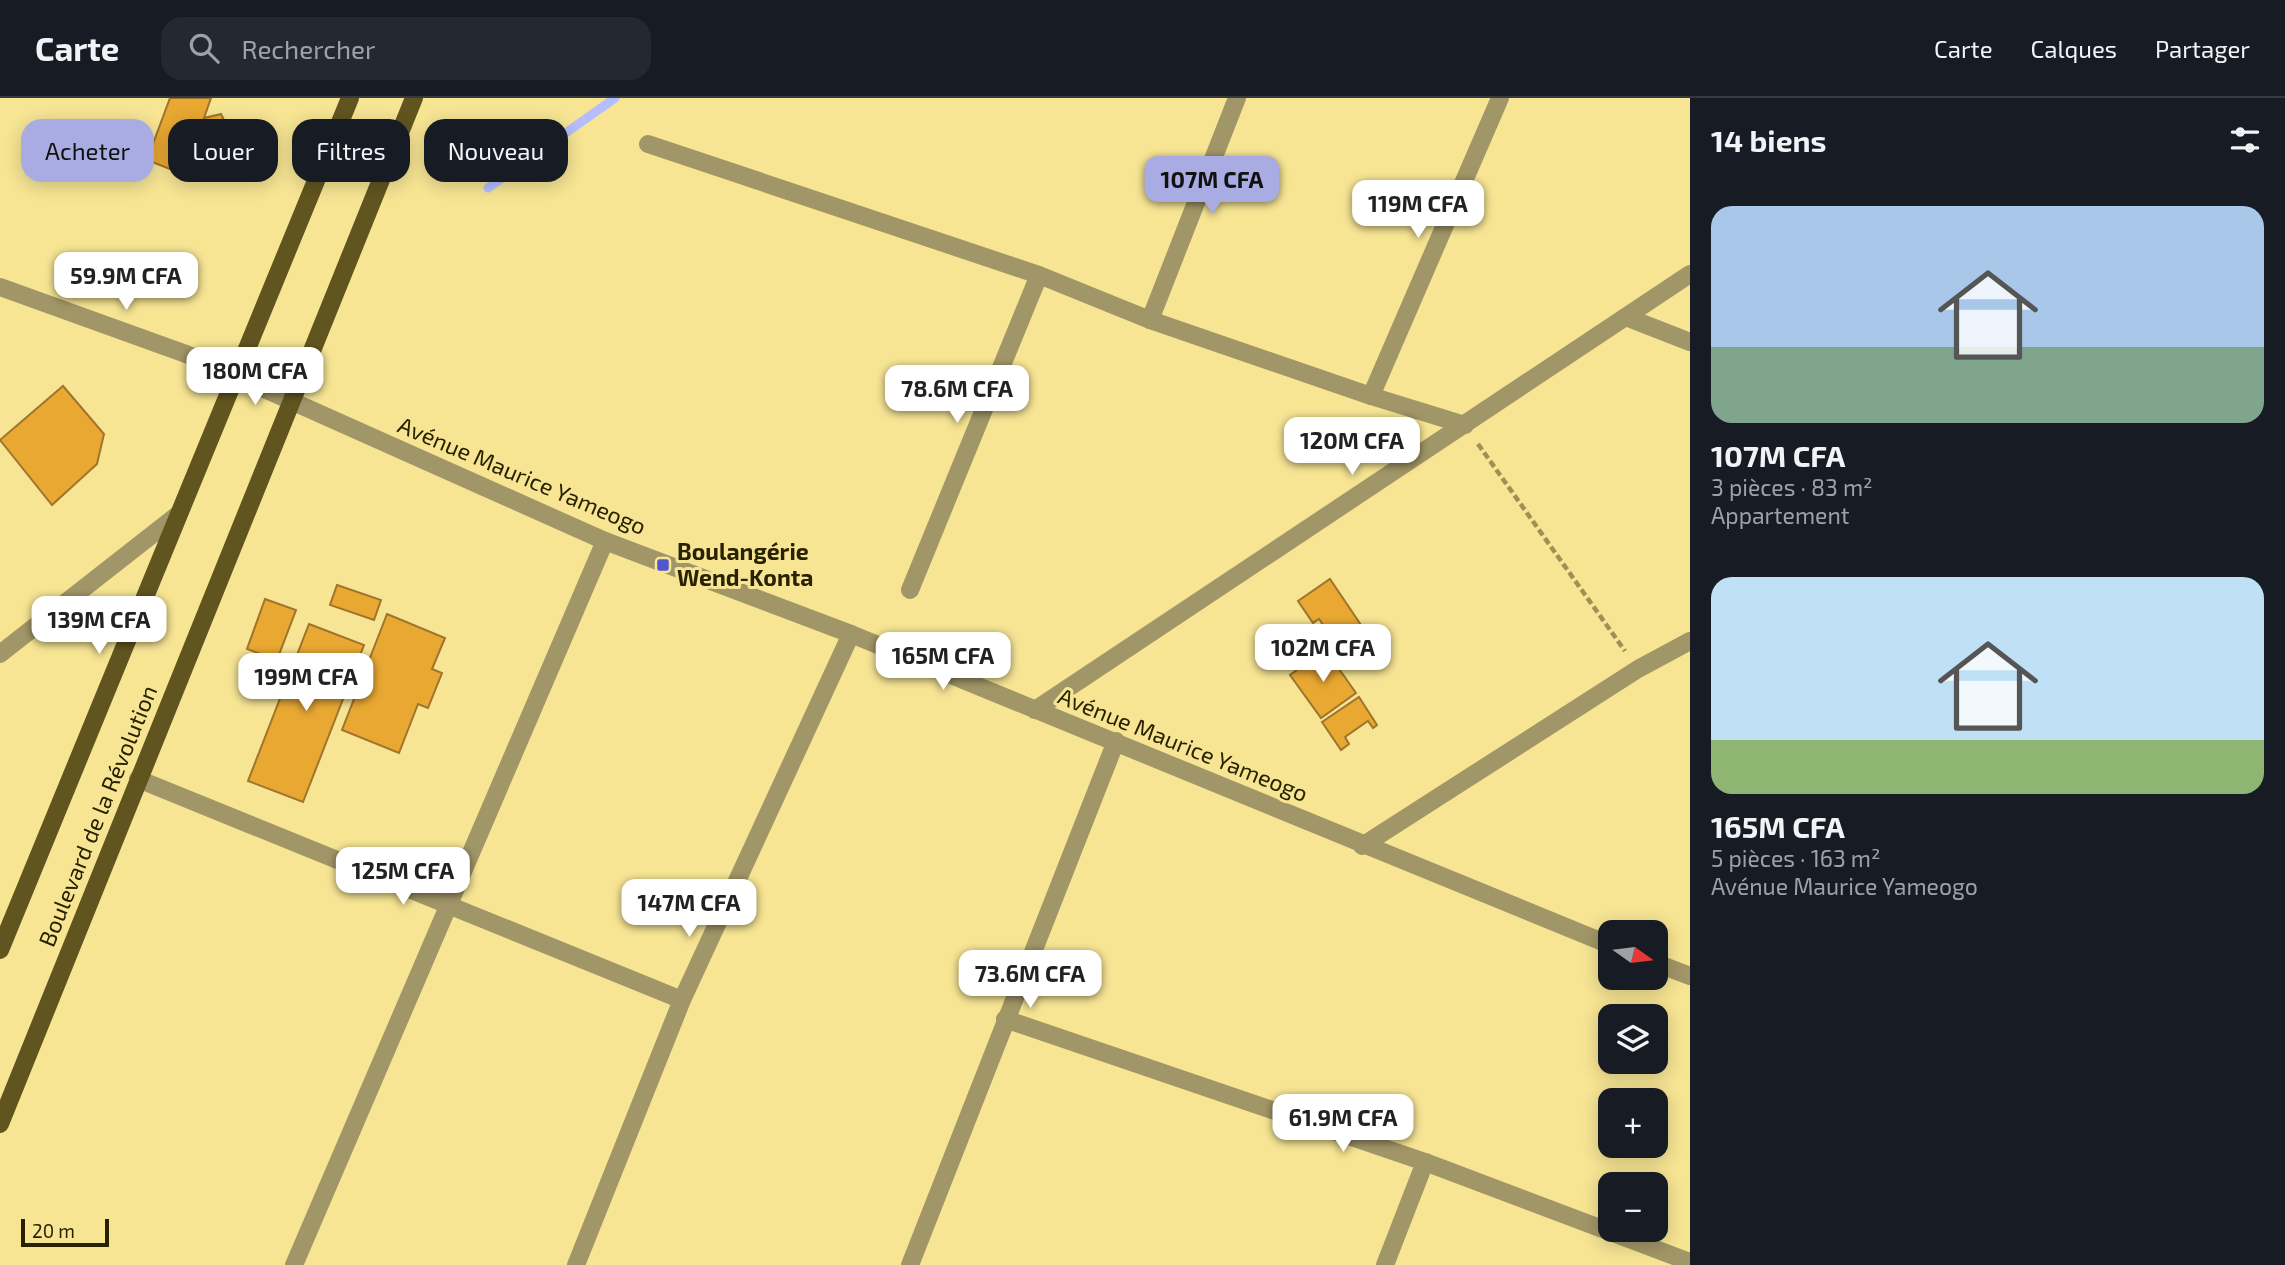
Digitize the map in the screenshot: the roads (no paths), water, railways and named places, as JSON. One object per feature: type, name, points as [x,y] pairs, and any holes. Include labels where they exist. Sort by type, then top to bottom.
[{"type":"main road","name":"Boulevard de la Révolution","points":[[0,950],[176,516],[350,98]]},
{"type":"main road","name":"Boulevard de la Révolution","points":[[0,1124],[4,1103],[414,98]]},
{"type":"street","points":[[1150,320],[1237,98]]},
{"type":"street","points":[[1371,396],[1500,98]]},
{"type":"street","points":[[648,144],[1039,275],[1150,320],[1371,396],[1465,425]]},
{"type":"street","points":[[1035,710],[1690,274]]},
{"type":"street","points":[[910,590],[1039,275]]},
{"type":"street","name":"Avénue Maurice Yameogo","points":[[0,287],[186,354],[605,541],[851,634],[1116,741],[1362,846],[1598,939]]},
{"type":"street","points":[[1626,317],[1690,342]]},
{"type":"street","points":[[0,654],[176,516]]},
{"type":"street","points":[[294,1265],[605,541]]},
{"type":"street","points":[[576,1265],[682,1000],[851,634]]},
{"type":"street","points":[[1362,846],[1638,669],[1690,641]]},
{"type":"street","points":[[910,1265],[1116,741]]},
{"type":"street","points":[[138,779],[682,1000]]},
{"type":"street","points":[[1668,968],[1690,976]]},
{"type":"street","points":[[1005,1019],[1425,1162],[1690,1262]]},
{"type":"street","points":[[1385,1265],[1425,1162]]},
{"type":"waterway","points":[[488,188],[615,98]]},
{"type":"place","name":"Boulangérie Wend-Konta","points":[[663,565]]}]
